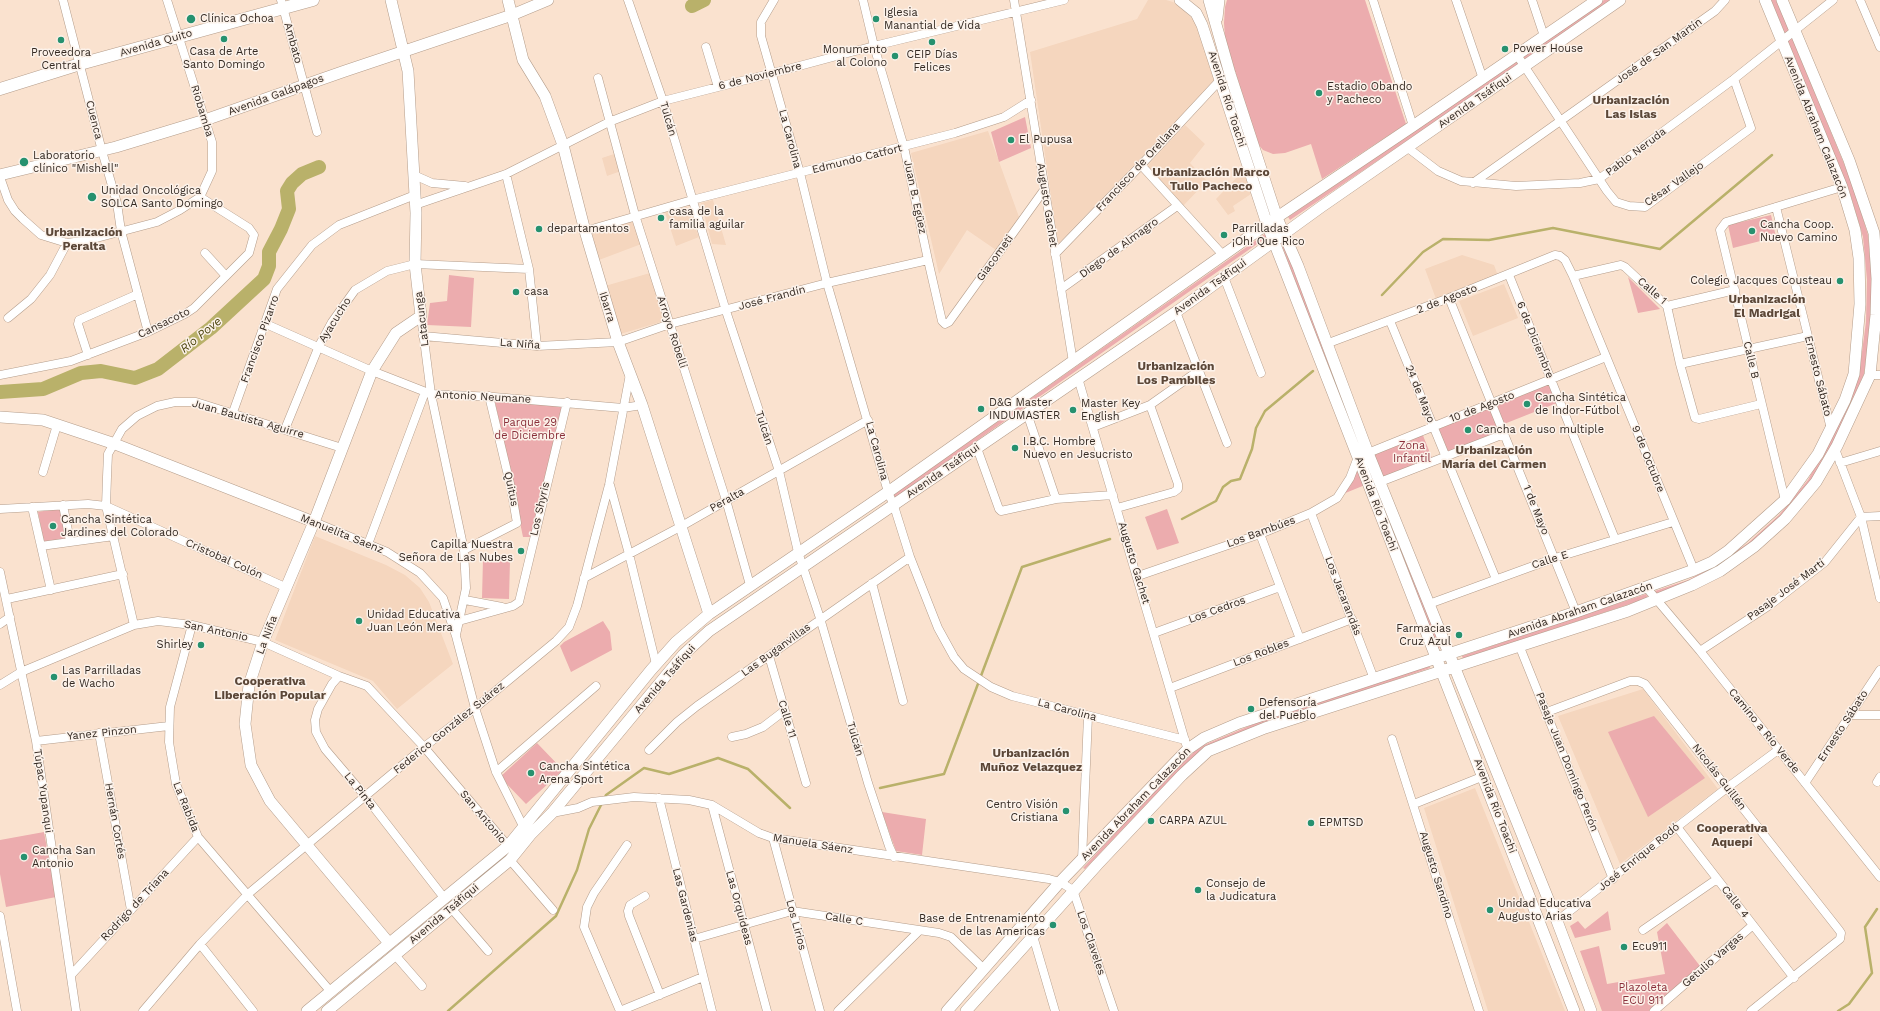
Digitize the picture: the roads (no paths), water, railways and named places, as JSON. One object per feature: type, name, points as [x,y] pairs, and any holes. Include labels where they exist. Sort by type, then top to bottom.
[{"type":"main road","name":"Avenida Quito","points":[[0,89],[282,4],[313,0]]},
{"type":"main road","name":"Latacunga","points":[[391,0],[408,71],[415,200],[415,264],[421,316]]},
{"type":"main road","name":"Ibarra","points":[[508,0],[523,60],[545,96],[563,145],[585,231],[618,342],[642,405],[709,614]]},
{"type":"main road","name":"Avenida Galápagos","points":[[0,176],[102,151],[205,120],[404,51],[512,16],[548,0]]},
{"type":"main road","name":"Avenida Río Toachi","points":[[1180,0],[1196,13],[1200,20],[1272,221],[1285,233],[1326,344],[1363,455],[1436,659],[1484,776],[1574,1011]]},
{"type":"main road","name":"Avenida Río Toachi","points":[[1209,0],[1272,221],[1274,241],[1363,455],[1380,482],[1557,921],[1591,1011]]},
{"type":"main road","points":[[1217,28],[1219,0]]},
{"type":"main road","name":"Avenida Tsáfiqui","points":[[333,1009],[395,955],[508,846],[656,664],[676,642],[709,614],[888,492],[1272,221],[1483,79],[1596,0]]},
{"type":"main road","name":"Avenida Tsáfiqui","points":[[307,1011],[389,943],[510,860],[531,834],[552,814],[683,655],[709,631],[1176,312],[1285,233],[1620,0]]},
{"type":"main road","name":"Avenida Abraham Calazacón","points":[[947,1011],[1060,882],[1082,860],[1186,745],[1239,723],[1576,612],[1694,570],[1712,562],[1728,551],[1785,500],[1809,467],[1831,429],[1854,374],[1860,304],[1859,258],[1856,238],[1842,187],[1765,0]]},
{"type":"main road","name":"Avenida Abraham Calazacón","points":[[966,1011],[1073,890],[1182,775],[1208,752],[1265,728],[1377,690],[1441,672],[1657,600],[1692,585],[1720,571],[1754,546],[1784,519],[1816,482],[1875,375],[1877,232],[1849,160],[1782,0]]},
{"type":"main road","name":"La Niña","points":[[389,943],[270,801],[251,765],[245,724],[248,685],[263,642],[285,587],[314,522],[372,371],[396,333],[421,316]]},
{"type":"main road","name":"Manuelita Saenz","points":[[0,418],[43,420],[115,444],[314,522]]},
{"type":"street","name":"Cuenca","points":[[63,0],[117,203],[121,231],[148,332]]},
{"type":"street","name":"Riobamba","points":[[167,0],[212,142],[212,171],[200,197]]},
{"type":"street","name":"Tulcán","points":[[628,0],[663,101],[726,311],[779,471],[798,552],[820,618],[868,784],[887,841],[894,857]]},
{"type":"street","name":"La Carolina","points":[[774,0],[761,22],[761,36],[773,73],[800,173],[827,283],[888,492],[910,557],[938,628],[954,657],[964,669],[991,687],[1012,696],[1088,716],[1186,745]]},
{"type":"street","name":"Juan B. Egüez","points":[[863,0],[874,46],[904,147],[942,321],[945,324]]},
{"type":"street","name":"Augusto Gachet","points":[[1014,0],[1073,362]]},
{"type":"street","name":"6 de Noviembre","points":[[415,200],[506,174],[609,122],[663,101],[874,46],[1017,13],[1064,0]]},
{"type":"street","points":[[1373,0],[1414,126]]},
{"type":"street","points":[[1456,0],[1483,79]]},
{"type":"street","points":[[1532,0],[1544,36]]},
{"type":"street","name":"José de San Martín","points":[[1473,183],[1715,11],[1724,0]]},
{"type":"street","name":"Pablo Neruda","points":[[1408,148],[1438,171],[1450,177],[1473,183],[1516,186],[1580,183],[1599,179],[1734,79],[1833,0]]},
{"type":"street","points":[[1860,0],[1880,47]]},
{"type":"street","name":"Ambato","points":[[282,4],[306,85],[317,132]]},
{"type":"street","points":[[706,47],[718,87]]},
{"type":"street","name":"César Vallejo","points":[[1517,55],[1607,192],[1616,202],[1629,206],[1645,207],[1751,128],[1734,79]]},
{"type":"street","name":"Arroyo Robelli","points":[[598,78],[635,215],[726,500],[750,585]]},
{"type":"street","name":"Francisco de Orellana","points":[[1055,254],[1221,79]]},
{"type":"street","name":"Edmundo Catfort","points":[[585,231],[635,215],[955,133],[1004,117],[1031,100]]},
{"type":"street","points":[[1141,165],[1223,255]]},
{"type":"street","points":[[506,174],[529,269],[537,346]]},
{"type":"street","name":"6 de Noviembre","points":[[414,175],[432,183],[468,186]]},
{"type":"street","points":[[0,176],[8,200],[15,211],[23,219],[41,235],[67,243],[89,240],[157,222],[200,197]]},
{"type":"street","points":[[1776,207],[1842,187]]},
{"type":"street","name":"Giacometi","points":[[945,324],[949,322],[1044,190]]},
{"type":"street","name":"Cansacoto","points":[[0,375],[71,361],[148,332],[194,308],[249,253],[254,235],[249,228],[200,197]]},
{"type":"street","name":"Francisco Pizarro","points":[[232,414],[266,324],[277,289],[312,246],[339,225],[415,200]]},
{"type":"street","name":"Diego de Almagro","points":[[1061,289],[1177,206]]},
{"type":"street","name":"Calle B","points":[[1776,207],[1726,222],[1720,230],[1785,500]]},
{"type":"street","name":"Ernesto Sábato","points":[[1776,207],[1831,429]]},
{"type":"street","points":[[8,318],[31,299],[50,275],[67,243]]},
{"type":"street","points":[[205,253],[226,276]]},
{"type":"street","name":"2 de Agosto","points":[[1326,344],[1509,275],[1555,255],[1565,260]]},
{"type":"street","name":"José Frandín","points":[[618,342],[670,324],[726,311],[827,283],[928,260]]},
{"type":"street","name":"9 de Octubre","points":[[1565,260],[1573,276],[1694,570]]},
{"type":"street","name":"Ayacucho","points":[[285,429],[319,346],[332,322],[355,290],[387,271],[415,264],[529,269]]},
{"type":"street","name":"Calle 1","points":[[1573,276],[1621,265],[1667,306],[1735,290]]},
{"type":"street","name":"6 de Diciembre","points":[[1509,275],[1615,539]]},
{"type":"street","points":[[1224,277],[1261,373]]},
{"type":"street","points":[[88,355],[78,324],[79,320],[138,294]]},
{"type":"street","name":"1 de Mayo","points":[[1449,298],[1576,612]]},
{"type":"street","points":[[1667,306],[1680,364],[1695,418],[1699,419],[1761,404]]},
{"type":"street","points":[[1176,312],[1227,443]]},
{"type":"street","name":"Latacunga","points":[[421,316],[428,393],[464,550],[466,588],[465,600],[456,636]]},
{"type":"street","name":"24 de Mayo","points":[[1390,321],[1496,579]]},
{"type":"street","name":"Antonio Neumane","points":[[266,324],[319,346],[372,371],[428,393],[489,396],[623,408],[642,405]]},
{"type":"street","name":"La Niña","points":[[424,336],[537,346],[618,342]]},
{"type":"street","points":[[1680,364],[1808,336]]},
{"type":"street","name":"10 de Agosto","points":[[1363,455],[1606,357]]},
{"type":"street","points":[[1093,427],[1150,405],[1198,371]]},
{"type":"street","name":"Federico González Suárez","points":[[143,1011],[200,944],[248,894],[424,747],[475,708],[556,641],[569,627],[577,606],[609,484],[630,374]]},
{"type":"street","name":"Augusto Gachet","points":[[1078,378],[1138,576],[1186,745]]},
{"type":"street","points":[[368,544],[428,393]]},
{"type":"street","name":"Quitus","points":[[464,550],[517,523],[511,488],[489,396]]},
{"type":"street","name":"Juan Bautista Aguirre","points":[[134,625],[106,506],[108,454],[115,444],[122,429],[137,416],[157,406],[175,402],[196,402],[342,448]]},
{"type":"street","name":"Los Shyris","points":[[459,621],[513,606],[518,602],[567,402]]},
{"type":"street","points":[[1117,508],[1174,492],[1178,489],[1178,484],[1150,405]]},
{"type":"street","points":[[1027,413],[1056,499]]},
{"type":"street","name":"Peralta","points":[[584,578],[680,527],[868,420]]},
{"type":"street","points":[[43,472],[57,425]]},
{"type":"street","points":[[1380,482],[1504,434]]},
{"type":"street","points":[[977,448],[999,509],[1005,511],[1056,499],[1113,495]]},
{"type":"street","points":[[1835,449],[1861,516],[1879,585],[1880,598]]},
{"type":"street","points":[[1840,463],[1880,451]]},
{"type":"street","name":"Los Bambúes","points":[[1138,576],[1260,534],[1311,513],[1337,498],[1363,455]]},
{"type":"street","points":[[609,484],[629,554],[656,664]]},
{"type":"street","name":"Cristobal Colón","points":[[0,509],[88,504],[106,506],[285,587]]},
{"type":"street","points":[[63,505],[70,541]]},
{"type":"street","points":[[32,507],[51,590]]},
{"type":"street","name":"Los Jacarandás","points":[[1311,513],[1374,679]]},
{"type":"street","points":[[1861,516],[1880,516]]},
{"type":"street","name":"Pasaje José Martí","points":[[1700,651],[1770,605],[1825,562],[1861,516]]},
{"type":"street","name":"Manuelita Saenz","points":[[314,522],[387,552],[420,573],[443,598],[456,636],[475,708],[496,772],[523,826]]},
{"type":"street","name":"Calle E","points":[[1429,604],[1555,558],[1673,522]]},
{"type":"street","points":[[1260,534],[1300,639]]},
{"type":"street","points":[[41,546],[114,536]]},
{"type":"street","name":"Las Buganvillas","points":[[649,750],[677,722],[696,706],[769,656],[820,618],[910,557]]},
{"type":"street","name":"Túpac Yupanqui","points":[[0,572],[7,599],[36,741],[72,974],[76,1011]]},
{"type":"street","points":[[7,599],[123,574]]},
{"type":"street","points":[[872,583],[903,702]]},
{"type":"street","name":"Los Cedros","points":[[1154,633],[1280,587]]},
{"type":"street","name":"Camino a Río Verde","points":[[1646,587],[1700,651],[1880,878]]},
{"type":"street","points":[[465,600],[505,608]]},
{"type":"street","points":[[0,624],[10,617]]},
{"type":"street","name":"Los Robles","points":[[1170,688],[1352,619]]},
{"type":"street","name":"San Antonio","points":[[0,686],[21,672],[54,660],[134,625],[158,621],[192,625],[263,642],[339,676],[367,686],[424,747],[508,846]]},
{"type":"street","name":"La Rabida","points":[[192,625],[170,707],[169,742],[176,784],[198,837],[331,992]]},
{"type":"street","name":"Pasaje Juan Domingo Perón","points":[[1519,645],[1613,879]]},
{"type":"street","name":"Calle 11","points":[[769,656],[806,782]]},
{"type":"street","name":"Ernesto Sábato","points":[[1805,783],[1880,670]]},
{"type":"street","name":"La Pinta","points":[[339,676],[332,684],[318,709],[315,720],[316,732],[325,749],[365,796],[488,952]]},
{"type":"street","name":"Nicolás Guillén","points":[[1547,712],[1630,681],[1638,681],[1645,684],[1728,787],[1841,934],[1840,939],[1794,978],[1751,1011]]},
{"type":"street","points":[[496,772],[596,686]]},
{"type":"street","points":[[732,737],[746,734],[763,727],[784,711]]},
{"type":"street","points":[[1850,715],[1880,715]]},
{"type":"street","points":[[1082,860],[1088,716]]},
{"type":"street","name":"Yanez Pinzon","points":[[36,741],[169,726]]},
{"type":"street","name":"Hernán Cortés","points":[[99,733],[131,910]]},
{"type":"street","name":"Augusto Sandino","points":[[1392,739],[1479,1011]]},
{"type":"street","name":"José Enrique Rodó","points":[[1557,921],[1613,879],[1728,787],[1778,750]]},
{"type":"street","points":[[1414,804],[1484,776]]},
{"type":"street","name":"Manuela Sáenz","points":[[552,814],[578,808],[592,802],[634,797],[689,800],[712,805],[759,833],[773,838],[1049,879],[1060,882]]},
{"type":"street","name":"Las Gardenias","points":[[658,798],[712,1011]]},
{"type":"street","name":"Las Orquídeas","points":[[712,805],[767,1011]]},
{"type":"street","name":"Calle 4","points":[[1677,827],[1794,978]]},
{"type":"street","name":"Rodrigo de Triana","points":[[72,974],[198,837]]},
{"type":"street","name":"Los Lirios","points":[[773,838],[820,1011]]},
{"type":"street","points":[[627,845],[594,893],[587,907],[584,926],[620,1011],[703,977]]},
{"type":"street","points":[[510,860],[553,910]]},
{"type":"street","points":[[1643,930],[1717,879]]},
{"type":"street","points":[[1060,882],[1073,890]]},
{"type":"street","name":"Los Claveles","points":[[1073,890],[1114,1011]]},
{"type":"street","points":[[645,896],[630,905],[628,911],[660,995]]},
{"type":"street","name":"Calle C","points":[[694,938],[792,911],[951,937],[984,969]]},
{"type":"street","points":[[0,916],[17,1011]]},
{"type":"street","name":"Getulio Vargas","points":[[1654,1011],[1753,925]]},
{"type":"street","points":[[838,1011],[920,931]]},
{"type":"street","points":[[1033,936],[1055,1011]]},
{"type":"street","points":[[200,944],[253,1011]]},
{"type":"street","points":[[395,955],[422,986]]},
{"type":"waterway","name":"Río Pove","points":[[692,6],[704,0]]},
{"type":"waterway","points":[[1382,295],[1423,252],[1443,239],[1489,240],[1553,228],[1660,249],[1772,155]]},
{"type":"waterway","name":"Río Pove","points":[[0,392],[43,389],[81,373],[101,371],[135,378],[158,369],[211,328],[264,279],[269,266],[269,252],[289,209],[287,191],[292,183],[302,174],[319,167]]},
{"type":"waterway","points":[[1182,519],[1216,501],[1223,487],[1231,481],[1240,479],[1252,449],[1256,428],[1265,411],[1313,371]]},
{"type":"waterway","points":[[880,788],[944,774],[1022,567],[1110,539]]},
{"type":"waterway","points":[[604,799],[606,795],[644,768],[669,774],[718,758],[748,769],[790,808]]},
{"type":"waterway","points":[[448,1011],[556,916],[577,870],[589,829],[602,803]]},
{"type":"waterway","points":[[1838,1011],[1849,1004],[1872,973],[1865,927],[1877,909]]},
{"type":"place","name":"Clínica Ochoa","points":[[191,19]]},
{"type":"place","name":"Iglesia Manantial de Vida","points":[[876,19]]},
{"type":"place","name":"Casa de Arte Santo Domingo","points":[[224,39]]},
{"type":"place","name":"Proveedora Central","points":[[61,40]]},
{"type":"place","name":"CEIP Días Felices","points":[[932,42]]},
{"type":"place","name":"Power House","points":[[1505,49]]},
{"type":"place","name":"Monumento al Colono","points":[[895,56]]},
{"type":"place","name":"Estadio Obando y Pacheco","points":[[1319,93]]},
{"type":"place","name":"El Pupusa","points":[[1011,140]]},
{"type":"place","name":"Laboratorio clínico \"Mishell\"","points":[[24,162]]},
{"type":"place","name":"Unidad Oncológica SOLCA Santo Domingo","points":[[92,197]]},
{"type":"place","name":"casa de la familia aguilar","points":[[661,218]]},
{"type":"place","name":"departamentos","points":[[539,229]]},
{"type":"place","name":"Cancha Coop. Nuevo Camino","points":[[1752,231]]},
{"type":"place","name":"Parrilladas ¡Oh! Que Rico","points":[[1224,235]]},
{"type":"place","name":"Colegio Jacques Cousteau","points":[[1840,281]]},
{"type":"place","name":"casa","points":[[516,292]]},
{"type":"place","name":"Cancha Sintética de Indor-Fútbol","points":[[1527,404]]},
{"type":"place","name":"D&G Master INDUMASTER","points":[[981,409]]},
{"type":"place","name":"Master Key English","points":[[1073,410]]},
{"type":"place","name":"Cancha de uso multiple","points":[[1468,430]]},
{"type":"place","name":"I.B.C. Hombre Nuevo en Jesucristo","points":[[1015,448]]},
{"type":"place","name":"Cancha Sintética Jardines del Colorado","points":[[53,526]]},
{"type":"place","name":"Capilla Nuestra Señora de Las Nubes","points":[[521,551]]},
{"type":"place","name":"Unidad Educativa Juan León Mera","points":[[359,621]]},
{"type":"place","name":"Farmacias Cruz Azul","points":[[1459,635]]},
{"type":"place","name":"Shirley","points":[[201,645]]},
{"type":"place","name":"Las Parrilladas de Wacho","points":[[54,677]]},
{"type":"place","name":"Defensoría del Pueblo","points":[[1251,709]]},
{"type":"place","name":"Cancha Sintética Arena Sport","points":[[531,773]]},
{"type":"place","name":"Centro Visión Cristiana","points":[[1066,811]]},
{"type":"place","name":"CARPA AZUL","points":[[1151,821]]},
{"type":"place","name":"EPMTSD","points":[[1311,823]]},
{"type":"place","name":"Cancha San Antonio","points":[[24,857]]},
{"type":"place","name":"Consejo de la Judicatura","points":[[1198,890]]},
{"type":"place","name":"Unidad Educativa Augusto Arias","points":[[1490,910]]},
{"type":"place","name":"Base de Entrenamiento de las Americas","points":[[1053,925]]},
{"type":"place","name":"Ecu911","points":[[1624,947]]},
{"type":"district","name":"Urbanización Las Islas","points":[[1631,107]]},
{"type":"district","name":"Urbanización Marco Tulio Pacheco","points":[[1211,179]]},
{"type":"district","name":"Urbanización Peralta","points":[[84,239]]},
{"type":"district","name":"Urbanización El Madrigal","points":[[1767,306]]},
{"type":"district","name":"Urbanización Los Pambiles","points":[[1176,373]]},
{"type":"district","name":"Urbanización María del Carmen","points":[[1494,457]]},
{"type":"district","name":"Cooperativa Liberación Popular","points":[[270,688]]},
{"type":"district","name":"Urbanización Muñoz Velazquez","points":[[1031,760]]},
{"type":"district","name":"Cooperativa Aquepí","points":[[1732,835]]},
{"type":"park label","name":"Parque 29 de Diciembre","points":[[530,429]]},
{"type":"park label","name":"Zona Infantil","points":[[1412,452]]},
{"type":"park label","name":"Plazoleta ECU 911","points":[[1643,994]]}]
